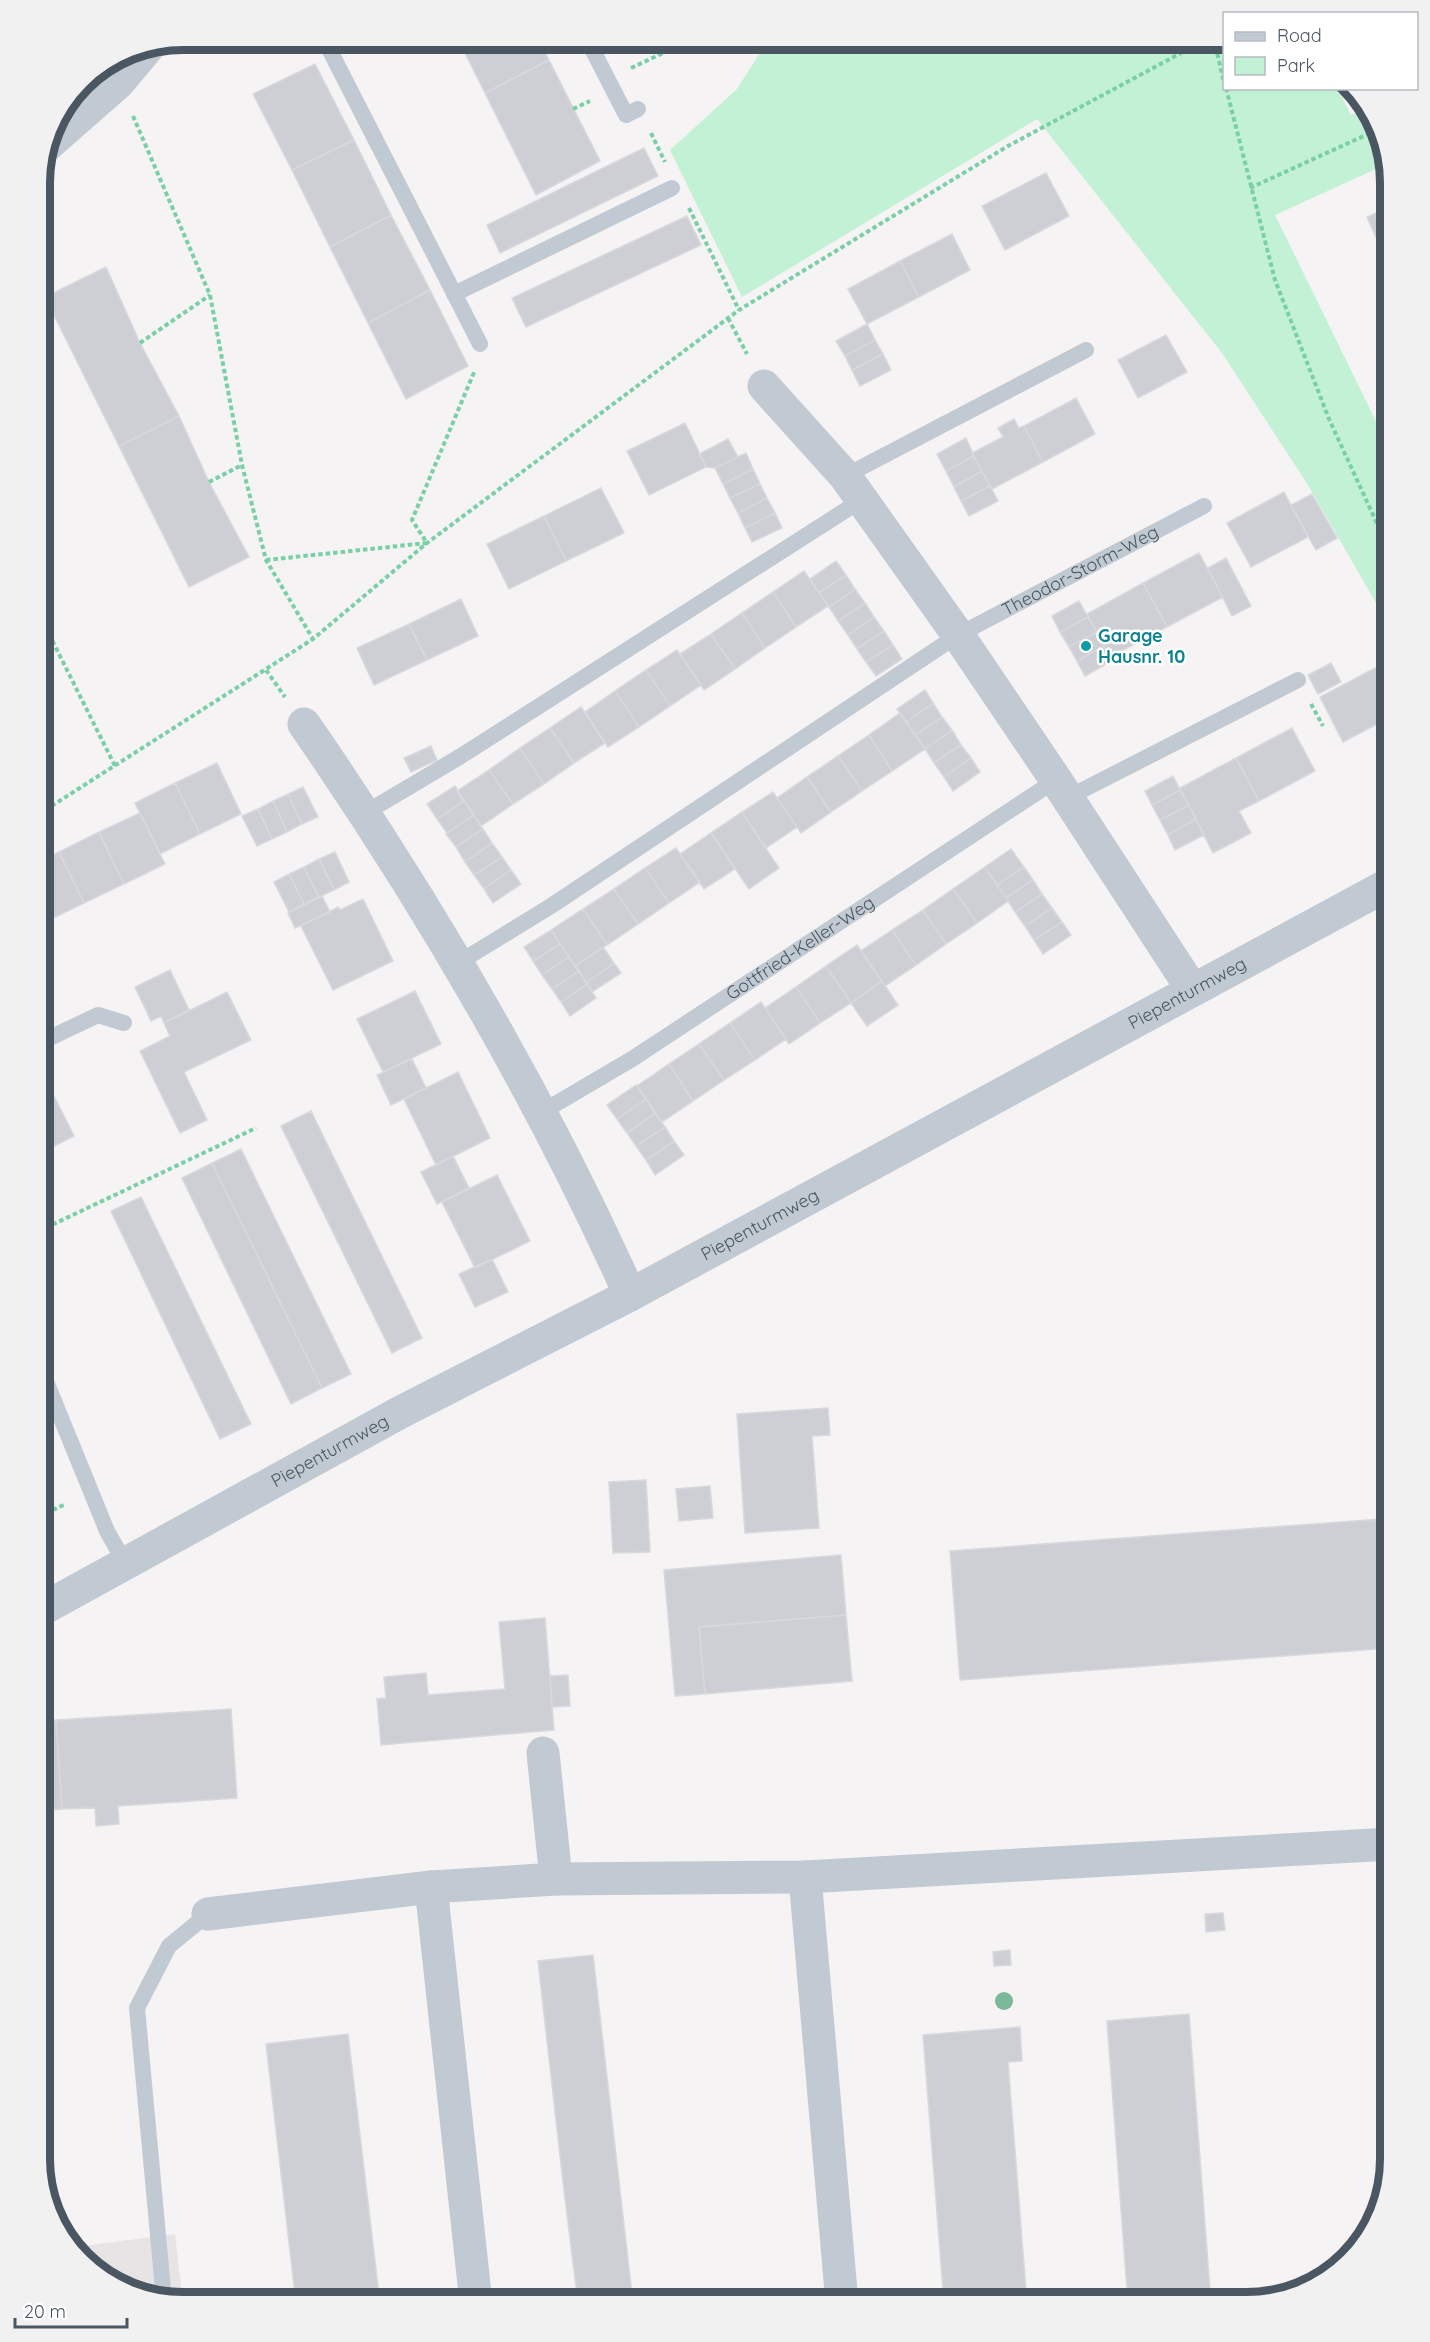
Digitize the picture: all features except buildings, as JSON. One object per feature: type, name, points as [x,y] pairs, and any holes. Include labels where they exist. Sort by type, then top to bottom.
[{"type":"street","points":[[59,135],[119,82],[140,57]]},
{"type":"street","points":[[764,386],[852,489],[958,635],[1062,789],[1192,989]]},
{"type":"street","points":[[304,724],[365,813],[458,963],[542,1112],[630,1295]]},
{"type":"street","name":"Piepenturmweg","points":[[50,1605],[298,1471],[399,1413],[630,1295],[1380,889]]},
{"type":"street","points":[[543,1753],[556,1879]]},
{"type":"street","points":[[208,1914],[431,1887],[556,1879],[805,1877],[1380,1845]]},
{"type":"street","points":[[805,1877],[841,2292]]},
{"type":"street","points":[[431,1887],[475,2292]]},
{"type":"lane","points":[[330,50],[480,344]]},
{"type":"lane","points":[[592,50],[626,115],[638,109]]},
{"type":"lane","points":[[454,294],[672,188]]},
{"type":"lane","points":[[365,813],[461,756],[852,489],[1086,350]]},
{"type":"lane","name":"Theodor-Storm-Weg","points":[[958,635],[1204,506]]},
{"type":"lane","points":[[458,963],[551,906],[958,635]]},
{"type":"lane","points":[[1062,789],[1298,680]]},
{"type":"lane","name":"Gottfried-Keller-Weg","points":[[542,1112],[632,1059],[1062,789]]},
{"type":"lane","points":[[50,1038],[98,1015],[124,1023]]},
{"type":"lane","points":[[50,1391],[103,1522],[125,1563]]},
{"type":"lane","points":[[163,2291],[137,2008],[169,1946],[208,1914]]},
{"type":"path","points":[[607,79],[669,50]]},
{"type":"path","points":[[50,807],[313,639],[427,543],[728,318],[1008,146],[1187,50]]},
{"type":"path","points":[[1216,50],[1223,79]]},
{"type":"path","points":[[119,82],[210,295],[242,465],[266,560],[313,639]]},
{"type":"path","points":[[1226,90],[1275,280],[1329,419],[1380,530]]},
{"type":"path","points":[[1250,188],[1370,133]]},
{"type":"path","points":[[140,343],[210,295]]},
{"type":"path","points":[[728,318],[764,386]]},
{"type":"path","points":[[427,543],[412,520],[474,374],[480,344]]},
{"type":"path","points":[[209,482],[242,465]]},
{"type":"path","points":[[266,560],[427,543]]},
{"type":"path","points":[[50,636],[116,766]]},
{"type":"path","points":[[50,1226],[256,1128]]},
{"type":"shaded area","points":[[175,2234],[182,2292],[157,2290],[124,2279],[95,2259],[82,2246]]},
{"type":"green space","points":[[762,50],[1223,50],[1223,90],[1338,90],[1351,115],[1359,111],[1367,124],[1376,148],[1379,168],[1275,215],[1380,430],[1380,610],[1308,485],[1222,353],[1037,119],[742,297],[670,150],[737,89]]},
{"type":"place","name":"Garage Hausnr. 10","points":[[1086,646]]}]
